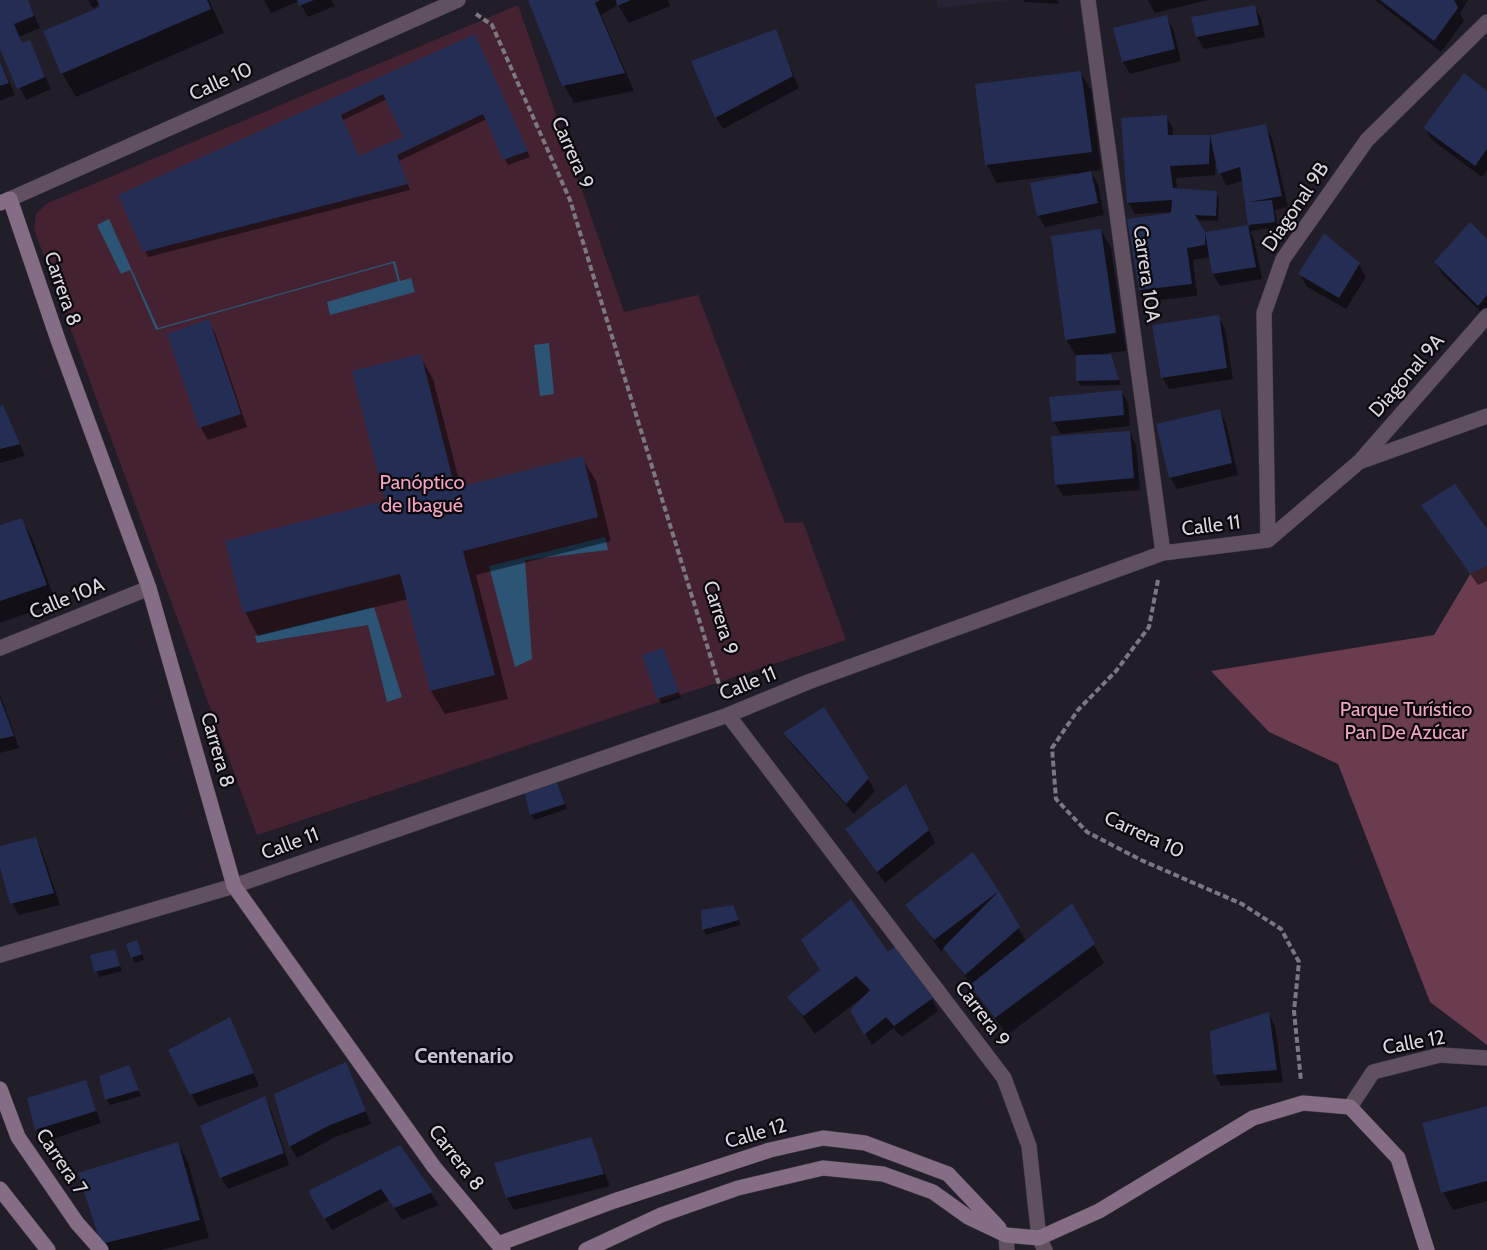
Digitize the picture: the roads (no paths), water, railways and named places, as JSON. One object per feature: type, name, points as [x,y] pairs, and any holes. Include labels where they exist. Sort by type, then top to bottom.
[{"type":"street","name":"Calle 10","points":[[5,201],[457,0]]},
{"type":"street","name":"Carrera 10A","points":[[1088,0],[1163,553]]},
{"type":"street","name":"Diagonal 9B","points":[[1268,540],[1264,314],[1282,259],[1367,140],[1487,22]]},
{"type":"street","name":"Carrera 8","points":[[5,201],[149,588],[234,886],[434,1167],[501,1247]]},
{"type":"street","name":"Diagonal 9A","points":[[1359,462],[1487,316]]},
{"type":"street","name":"Calle 11","points":[[0,955],[234,886],[728,715],[808,682],[1163,553],[1268,540],[1359,462],[1487,416]]},
{"type":"street","name":"Calle 10A","points":[[0,648],[149,588]]},
{"type":"street","name":"Carrera 9","points":[[728,715],[1004,1078],[1029,1146],[1042,1244]]},
{"type":"street","name":"Calle 12","points":[[1350,1107],[1373,1072],[1440,1055],[1487,1058]]},
{"type":"street","name":"Carrera 7","points":[[0,1089],[18,1137],[76,1224],[101,1250]]},
{"type":"street","points":[[586,1250],[661,1215],[727,1192],[823,1168],[883,1174],[933,1192],[1007,1242],[1042,1244],[1253,1118],[1303,1103],[1350,1107],[1398,1158],[1427,1250]]},
{"type":"street","name":"Calle 12","points":[[501,1247],[636,1194],[770,1150],[823,1138],[865,1143],[948,1174],[1007,1242]]},
{"type":"street","points":[[0,1189],[48,1250]]},
{"type":"water","points":[[109,219],[158,328],[395,261],[400,281],[411,278],[415,292],[330,315],[327,302],[398,281],[393,263],[156,330],[130,270],[121,274],[97,225]]},
{"type":"water","points":[[549,343],[554,394],[540,396],[534,345]]},
{"type":"water","points":[[605,537],[608,550],[525,560],[532,659],[515,667],[489,566]]},
{"type":"water","points":[[374,607],[402,697],[387,702],[368,625],[257,643],[255,636]]},
{"type":"district","name":"Centenario","points":[[464,1057]]},
{"type":"park label","name":"Panóptico de Ibagué","points":[[422,494]]},
{"type":"park label","name":"Parque Turístico Pan De Azúcar","points":[[1406,722]]}]
